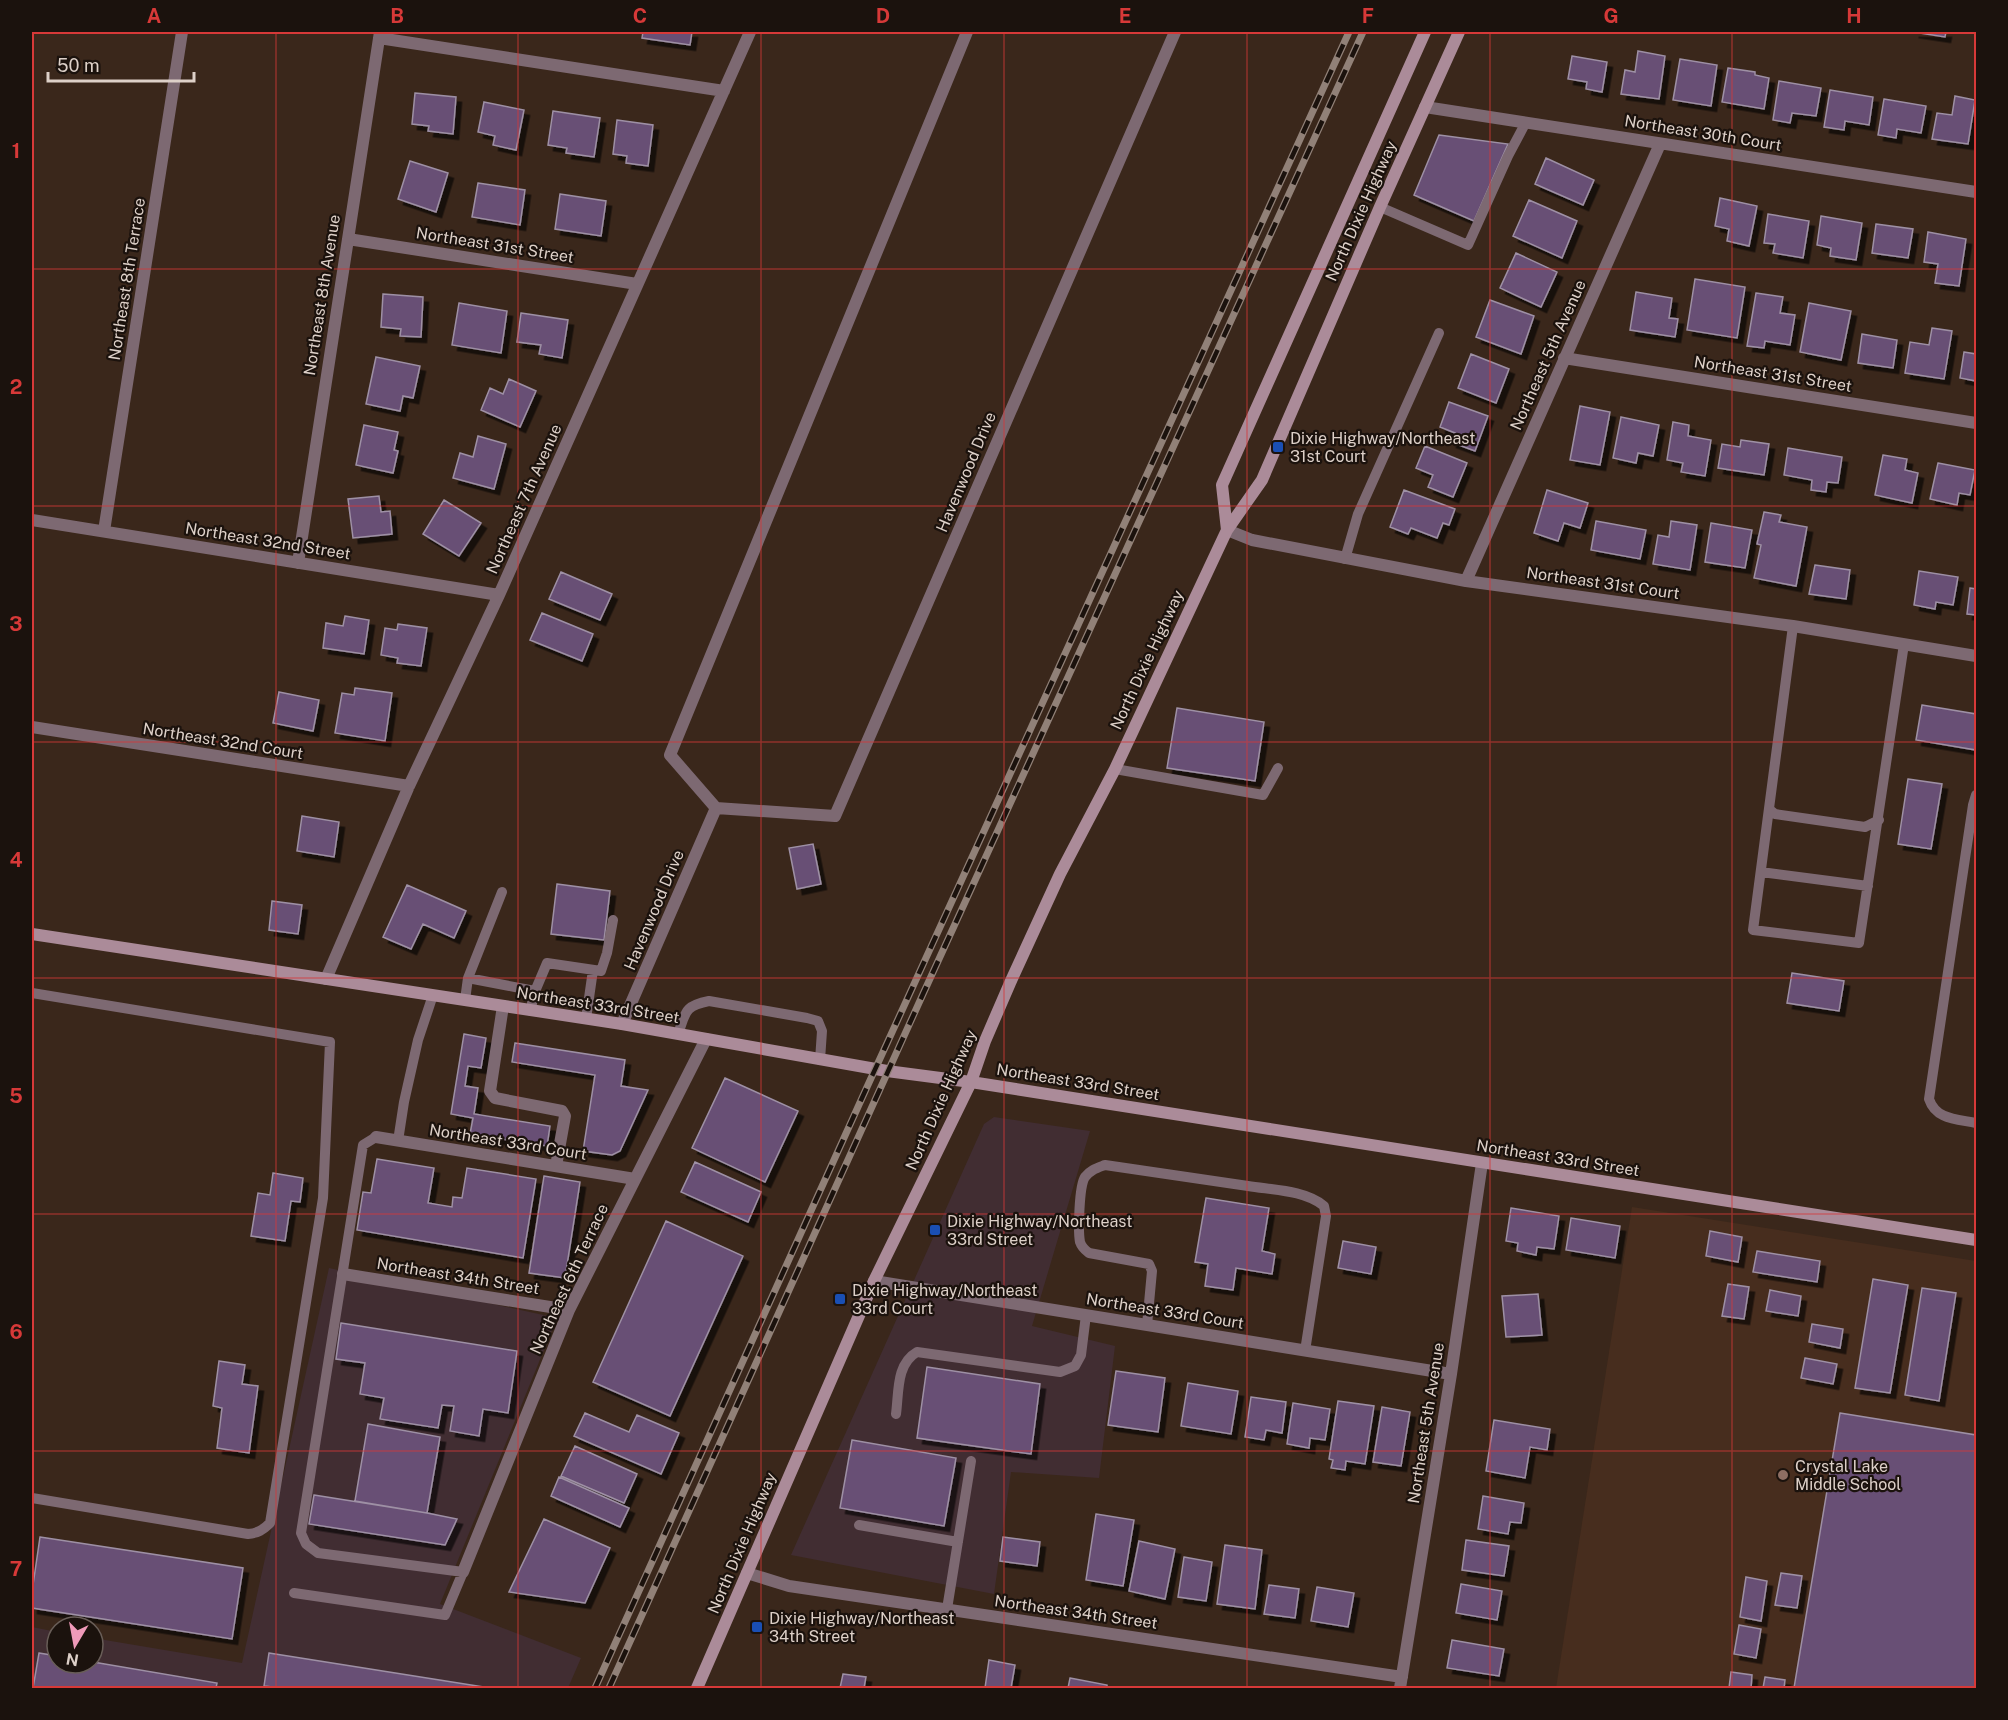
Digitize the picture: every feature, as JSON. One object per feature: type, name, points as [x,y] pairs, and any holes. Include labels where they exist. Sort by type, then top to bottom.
[{"type":"main road","name":"North Dixie Highway","points":[[1227,530],[1222,485],[1425,32]]},
{"type":"main road","name":"North Dixie Highway","points":[[697,1689],[874,1281],[971,1082],[985,1041],[1060,874],[1115,769],[1227,530],[1262,480],[1380,207],[1459,32]]},
{"type":"main road","name":"Northeast 33rd Street","points":[[32,934],[586,1018],[888,1071],[971,1082],[1977,1240]]},
{"type":"street","name":"Northeast 8th Terrace","points":[[104,531],[182,32]]},
{"type":"street","name":"Northeast 7th Avenue","points":[[326,979],[409,786],[499,595],[750,32]]},
{"type":"street","points":[[716,808],[670,754],[967,32]]},
{"type":"street","name":"Havenwood Drive","points":[[622,1024],[716,808],[835,816],[1175,32]]},
{"type":"street","points":[[379,35],[724,91]]},
{"type":"street","name":"Northeast 8th Avenue","points":[[298,563],[379,35]]},
{"type":"street","name":"Northeast 30th Court","points":[[1425,107],[1977,192]]},
{"type":"street","name":"Northeast 5th Avenue","points":[[1466,581],[1660,144]]},
{"type":"street","name":"Northeast 31st Street","points":[[348,239],[637,284]]},
{"type":"street","name":"Northeast 31st Street","points":[[1564,358],[1977,423]]},
{"type":"street","name":"Northeast 32nd Street","points":[[32,520],[499,595]]},
{"type":"street","name":"Northeast 31st Court","points":[[1227,530],[1252,540],[1466,581],[1793,626],[1977,656]]},
{"type":"street","name":"Northeast 32nd Court","points":[[32,727],[409,786]]},
{"type":"street","points":[[503,1006],[490,1091],[495,1098],[562,1111],[565,1116],[556,1166]]},
{"type":"street","name":"Northeast 6th Terrace","points":[[463,1572],[569,1310],[706,1040]]},
{"type":"street","name":"Northeast 33rd Court","points":[[376,1137],[635,1179]]},
{"type":"street","name":"Northeast 5th Avenue","points":[[1401,1683],[1451,1374],[1482,1163]]},
{"type":"street","name":"Northeast 34th Street","points":[[343,1274],[569,1310]]},
{"type":"street","name":"Northeast 33rd Court","points":[[874,1281],[1451,1374]]},
{"type":"street","name":"Northeast 34th Street","points":[[747,1573],[789,1586],[947,1609],[1401,1683]]},
{"type":"lane","points":[[1380,207],[1468,245],[1526,122]]},
{"type":"lane","points":[[1346,559],[1358,514],[1439,333]]},
{"type":"lane","points":[[1793,626],[1753,930],[1859,943],[1904,644]]},
{"type":"lane","points":[[1115,769],[1263,795],[1278,768]]},
{"type":"lane","points":[[1977,795],[1973,805],[1929,1099],[1937,1114],[1977,1122]]},
{"type":"lane","points":[[1769,809],[1774,814],[1865,826],[1873,825],[1879,820]]},
{"type":"lane","points":[[1761,872],[1868,886]]},
{"type":"lane","points":[[465,1000],[468,978],[502,892]]},
{"type":"lane","points":[[531,1011],[535,991],[547,963],[601,971],[613,920]]},
{"type":"lane","points":[[586,1018],[593,970]]},
{"type":"lane","points":[[468,978],[535,991]]},
{"type":"lane","points":[[32,993],[330,1042],[323,1198],[270,1523],[264,1530],[248,1534],[32,1498]]},
{"type":"lane","points":[[398,1140],[418,1041],[433,995]]},
{"type":"lane","points":[[678,1034],[686,1011],[694,1004],[709,1001],[807,1018],[818,1021],[822,1031],[820,1060]]},
{"type":"lane","points":[[294,1593],[445,1615],[463,1572],[318,1553],[306,1544],[301,1533],[363,1145],[376,1137]]},
{"type":"lane","points":[[1147,1325],[1152,1279],[1149,1264],[1089,1253],[1084,1250],[1080,1242],[1080,1202],[1084,1179],[1093,1169],[1105,1166],[1200,1179],[1299,1195],[1317,1200],[1324,1206],[1326,1216],[1305,1351]]},
{"type":"lane","points":[[896,1414],[902,1366],[908,1357],[917,1352],[1060,1372],[1075,1366],[1081,1355],[1086,1315]]},
{"type":"lane","points":[[947,1609],[971,1461]]},
{"type":"lane","points":[[859,1525],[958,1542]]},
{"type":"shaded area","points":[[994,1117],[1090,1131],[1032,1326],[1115,1346],[1099,1478],[1011,1472],[994,1594],[791,1555],[984,1124]]},
{"type":"shaded area","name":"Crystal Lake Middle School","points":[[1632,1207],[1976,1261],[1976,1688],[1556,1688]]},
{"type":"shaded area","points":[[329,1268],[557,1318],[440,1604],[581,1658],[568,1688],[32,1688],[32,1627],[45,1630],[45,1675],[105,1675],[105,1640],[242,1663]]},
{"type":"building","points":[[643,32],[692,32],[690,45],[642,38]]},
{"type":"building","points":[[1913,32],[1946,32],[1945,37]]},
{"type":"building","points":[[1638,51],[1665,56],[1659,99],[1621,94],[1625,70],[1635,72]]},
{"type":"building","points":[[1572,56],[1607,62],[1602,92],[1586,89],[1587,82],[1568,79]]},
{"type":"building","points":[[1680,59],[1717,65],[1711,106],[1673,100]]},
{"type":"building","points":[[1728,68],[1755,72],[1755,75],[1769,78],[1764,109],[1722,102]]},
{"type":"building","points":[[1779,81],[1821,88],[1816,116],[1792,113],[1790,123],[1773,120]]},
{"type":"building","points":[[1830,90],[1873,97],[1869,125],[1845,121],[1844,130],[1824,127]]},
{"type":"building","points":[[415,93],[456,97],[453,134],[428,131],[429,126],[412,124]]},
{"type":"building","points":[[1955,96],[1975,100],[1968,144],[1932,139],[1937,113],[1952,115]]},
{"type":"building","points":[[1884,99],[1926,106],[1921,133],[1897,129],[1896,138],[1878,135]]},
{"type":"building","points":[[484,102],[524,110],[516,150],[493,145],[495,136],[478,132]]},
{"type":"building","points":[[553,111],[600,118],[594,157],[566,153],[567,148],[548,145]]},
{"type":"building","points":[[617,120],[653,125],[648,166],[626,163],[627,156],[613,154]]},
{"type":"building","points":[[1439,135],[1508,144],[1474,221],[1414,195]]},
{"type":"building","points":[[1546,158],[1594,180],[1583,205],[1535,184]]},
{"type":"building","points":[[410,161],[448,173],[436,212],[398,199]]},
{"type":"building","points":[[478,183],[525,190],[520,225],[472,217]]},
{"type":"building","points":[[560,194],[606,201],[601,236],[555,229]]},
{"type":"building","points":[[1720,198],[1757,206],[1749,246],[1727,241],[1729,229],[1715,226]]},
{"type":"building","points":[[1529,200],[1577,221],[1562,258],[1513,236]]},
{"type":"building","points":[[1768,214],[1809,221],[1803,258],[1773,253],[1775,244],[1764,243]]},
{"type":"building","points":[[1821,216],[1862,223],[1856,260],[1830,256],[1831,248],[1817,245]]},
{"type":"building","points":[[1876,224],[1913,229],[1908,258],[1872,253]]},
{"type":"building","points":[[1928,232],[1966,239],[1959,286],[1935,283],[1938,264],[1924,262]]},
{"type":"building","points":[[1516,253],[1557,272],[1541,307],[1500,288]]},
{"type":"building","points":[[1695,279],[1745,287],[1737,338],[1687,330]]},
{"type":"building","points":[[1636,292],[1672,298],[1669,318],[1678,319],[1675,337],[1630,330]]},
{"type":"building","points":[[1756,293],[1783,297],[1780,313],[1795,315],[1790,345],[1765,341],[1764,348],[1747,346]]},
{"type":"building","points":[[383,294],[423,297],[421,337],[400,336],[401,329],[381,327]]},
{"type":"building","points":[[1490,300],[1534,316],[1521,354],[1476,337]]},
{"type":"building","points":[[459,303],[507,311],[501,353],[452,345]]},
{"type":"building","points":[[1809,303],[1851,311],[1841,360],[1800,352]]},
{"type":"building","points":[[521,313],[568,320],[562,358],[539,354],[541,345],[517,342]]},
{"type":"building","points":[[1932,328],[1952,331],[1944,379],[1905,373],[1910,342],[1929,345]]},
{"type":"building","points":[[1862,334],[1897,340],[1893,368],[1858,363]]},
{"type":"building","points":[[1964,352],[1976,354],[1976,381],[1960,378]]},
{"type":"building","points":[[1471,354],[1509,369],[1496,403],[1458,388]]},
{"type":"building","points":[[376,357],[420,366],[413,398],[403,396],[400,411],[366,404]]},
{"type":"building","points":[[509,379],[536,391],[520,427],[481,410],[490,388],[503,394]]},
{"type":"building","points":[[1449,402],[1488,416],[1475,451],[1451,442],[1455,433],[1440,427]]},
{"type":"building","points":[[1580,406],[1610,412],[1600,465],[1570,460]]},
{"type":"building","points":[[1621,417],[1659,425],[1653,456],[1638,453],[1636,463],[1613,458]]},
{"type":"building","points":[[1673,422],[1689,425],[1688,436],[1711,440],[1705,476],[1681,472],[1683,463],[1667,460]]},
{"type":"building","points":[[364,425],[398,432],[394,450],[398,451],[393,473],[356,465]]},
{"type":"building","points":[[478,436],[506,444],[494,489],[453,478],[460,453],[473,457]]},
{"type":"building","points":[[1741,440],[1769,444],[1764,475],[1718,468],[1722,444],[1740,447]]},
{"type":"building","points":[[1425,446],[1467,463],[1453,497],[1428,487],[1433,475],[1416,468]]},
{"type":"building","points":[[1788,448],[1842,457],[1838,483],[1827,482],[1826,492],[1811,490],[1812,480],[1784,475]]},
{"type":"building","points":[[1883,455],[1907,459],[1905,470],[1918,473],[1912,503],[1875,495]]},
{"type":"building","points":[[1938,463],[1975,470],[1970,495],[1959,493],[1957,505],[1930,499]]},
{"type":"building","points":[[1404,490],[1455,509],[1449,525],[1443,523],[1437,538],[1411,528],[1408,534],[1390,527]]},
{"type":"building","points":[[1547,490],[1588,503],[1580,528],[1564,523],[1558,541],[1534,533]]},
{"type":"building","points":[[379,496],[381,512],[390,511],[392,534],[353,538],[348,499]]},
{"type":"building","points":[[444,500],[481,523],[459,556],[423,534]]},
{"type":"building","points":[[1764,512],[1781,515],[1779,522],[1807,527],[1796,586],[1754,578],[1761,545],[1757,544]]},
{"type":"building","points":[[1596,521],[1646,530],[1640,559],[1591,550]]},
{"type":"building","points":[[1671,521],[1697,525],[1690,570],[1653,564],[1658,535],[1669,537]]},
{"type":"building","points":[[1711,523],[1752,530],[1745,568],[1705,562]]},
{"type":"building","points":[[1815,565],[1850,570],[1846,599],[1809,594]]},
{"type":"building","points":[[1919,571],[1958,577],[1953,605],[1936,602],[1935,609],[1914,605]]},
{"type":"building","points":[[561,572],[612,594],[600,620],[549,599]]},
{"type":"building","points":[[1970,588],[1976,589],[1976,615],[1967,614]]},
{"type":"building","points":[[542,613],[593,634],[582,661],[530,640]]},
{"type":"building","points":[[345,616],[369,620],[364,654],[323,648],[326,623],[343,626]]},
{"type":"building","points":[[398,624],[427,628],[421,666],[397,663],[398,658],[381,655],[385,628],[397,630]]},
{"type":"building","points":[[355,688],[392,693],[385,741],[335,733],[342,693],[354,695]]},
{"type":"building","points":[[279,692],[319,700],[313,731],[273,723]]},
{"type":"building","points":[[1922,705],[1976,714],[1976,750],[1916,740]]},
{"type":"building","points":[[1177,708],[1264,722],[1255,781],[1167,768]]},
{"type":"building","points":[[1908,779],[1942,784],[1931,849],[1898,844]]},
{"type":"building","points":[[302,816],[339,822],[334,857],[297,851]]},
{"type":"building","points":[[813,844],[821,884],[797,889],[789,848]]},
{"type":"building","points":[[557,884],[610,891],[604,940],[551,934]]},
{"type":"building","points":[[407,885],[466,911],[454,938],[423,924],[411,949],[383,937]]},
{"type":"building","points":[[272,901],[302,905],[298,934],[269,930]]},
{"type":"building","points":[[1792,973],[1844,981],[1839,1011],[1787,1003]]},
{"type":"building","points":[[464,1034],[486,1038],[481,1068],[468,1066],[465,1086],[478,1088],[474,1114],[550,1126],[547,1146],[470,1134],[473,1118],[451,1114]]},
{"type":"building","points":[[515,1043],[625,1060],[621,1086],[648,1090],[620,1151],[612,1155],[583,1151],[595,1075],[512,1062]]},
{"type":"building","points":[[725,1078],[798,1111],[765,1182],[692,1148]]},
{"type":"building","points":[[377,1159],[434,1168],[428,1203],[452,1207],[453,1197],[462,1198],[467,1168],[536,1179],[523,1258],[357,1230],[363,1192],[371,1193]]},
{"type":"building","points":[[695,1162],[761,1192],[748,1222],[681,1192]]},
{"type":"building","points":[[273,1173],[303,1178],[300,1202],[291,1201],[285,1241],[251,1236],[258,1193],[270,1195]]},
{"type":"building","points":[[544,1176],[580,1182],[565,1278],[529,1273]]},
{"type":"building","points":[[1206,1198],[1269,1208],[1262,1251],[1275,1254],[1272,1274],[1236,1268],[1233,1290],[1205,1286],[1208,1264],[1195,1262]]},
{"type":"building","points":[[1511,1208],[1559,1216],[1554,1249],[1537,1247],[1536,1255],[1517,1251],[1518,1243],[1506,1241]]},
{"type":"building","points":[[1571,1218],[1620,1226],[1615,1258],[1566,1250]]},
{"type":"building","points":[[666,1221],[743,1256],[670,1416],[593,1382]]},
{"type":"building","points":[[1710,1231],[1742,1237],[1738,1262],[1706,1256]]},
{"type":"building","points":[[1343,1241],[1376,1247],[1371,1274],[1338,1268]]},
{"type":"building","points":[[1757,1251],[1820,1261],[1817,1282],[1753,1272]]},
{"type":"building","points":[[1873,1279],[1908,1285],[1890,1393],[1855,1388]]},
{"type":"building","points":[[1728,1284],[1749,1287],[1744,1319],[1722,1316]]},
{"type":"building","points":[[1922,1288],[1956,1293],[1939,1401],[1905,1395]]},
{"type":"building","points":[[1770,1290],[1801,1296],[1798,1316],[1766,1311]]},
{"type":"building","points":[[1538,1294],[1542,1335],[1506,1337],[1502,1296]]},
{"type":"building","points":[[341,1323],[517,1351],[508,1413],[483,1409],[479,1436],[450,1431],[454,1406],[442,1405],[438,1428],[380,1419],[384,1398],[360,1394],[365,1363],[336,1359]]},
{"type":"building","points":[[1812,1324],[1843,1329],[1840,1348],[1809,1342]]},
{"type":"building","points":[[1805,1358],[1837,1364],[1833,1384],[1801,1378]]},
{"type":"building","points":[[219,1361],[245,1365],[242,1384],[258,1386],[249,1453],[217,1448],[222,1408],[213,1406]]},
{"type":"building","points":[[927,1367],[1040,1384],[1031,1454],[917,1438]]},
{"type":"building","points":[[1116,1371],[1165,1378],[1158,1432],[1108,1425]]},
{"type":"building","points":[[1188,1383],[1238,1391],[1231,1434],[1181,1426]]},
{"type":"building","points":[[1251,1397],[1286,1402],[1282,1433],[1266,1430],[1264,1440],[1245,1437]]},
{"type":"building","points":[[1338,1401],[1374,1406],[1365,1464],[1346,1461],[1345,1470],[1331,1468],[1333,1460],[1329,1459]]},
{"type":"building","points":[[1293,1403],[1330,1409],[1325,1440],[1310,1438],[1309,1448],[1287,1444]]},
{"type":"building","points":[[1382,1407],[1410,1412],[1401,1466],[1373,1462]]},
{"type":"building","points":[[585,1413],[629,1432],[637,1415],[679,1433],[661,1474],[574,1436]]},
{"type":"building","points":[[1840,1413],[1976,1435],[1976,1688],[1794,1688]]},
{"type":"building","points":[[1494,1420],[1550,1429],[1547,1450],[1530,1447],[1525,1478],[1486,1471]]},
{"type":"building","points":[[368,1424],[440,1437],[427,1513],[355,1501]]},
{"type":"building","points":[[852,1440],[956,1458],[944,1526],[840,1508]]},
{"type":"building","points":[[575,1446],[637,1474],[624,1503],[561,1476]]},
{"type":"building","points":[[559,1477],[629,1508],[620,1527],[551,1496]]},
{"type":"building","points":[[314,1495],[457,1519],[445,1545],[309,1524]]},
{"type":"building","points":[[1483,1496],[1524,1503],[1521,1523],[1510,1522],[1508,1534],[1478,1529]]},
{"type":"building","points":[[1096,1514],[1134,1520],[1123,1586],[1086,1580]]},
{"type":"building","points":[[544,1519],[610,1548],[585,1603],[509,1592]]},
{"type":"building","points":[[40,1537],[243,1568],[232,1639],[105,1619],[105,1615],[77,1615],[32,1608]]},
{"type":"building","points":[[1003,1537],[1040,1542],[1037,1566],[1000,1561]]},
{"type":"building","points":[[1466,1540],[1509,1546],[1504,1576],[1462,1570]]},
{"type":"building","points":[[1139,1541],[1175,1549],[1165,1599],[1129,1591]]},
{"type":"building","points":[[1225,1545],[1262,1550],[1255,1609],[1217,1604]]},
{"type":"building","points":[[1184,1557],[1212,1562],[1206,1601],[1178,1597]]},
{"type":"building","points":[[1781,1573],[1802,1576],[1797,1608],[1775,1605]]},
{"type":"building","points":[[1746,1577],[1767,1581],[1761,1621],[1740,1617]]},
{"type":"building","points":[[1461,1584],[1502,1591],[1497,1620],[1456,1613]]},
{"type":"building","points":[[1269,1585],[1299,1589],[1295,1618],[1264,1614]]},
{"type":"building","points":[[1317,1587],[1354,1593],[1348,1627],[1311,1621]]},
{"type":"building","points":[[1739,1625],[1761,1629],[1756,1658],[1734,1654]]},
{"type":"building","points":[[1452,1640],[1504,1649],[1499,1676],[1447,1668]]},
{"type":"building","points":[[39,1653],[45,1654],[45,1675],[105,1675],[105,1664],[217,1683],[216,1688],[33,1688]]},
{"type":"building","points":[[269,1653],[490,1688],[281,1688],[264,1686]]},
{"type":"building","points":[[989,1660],[1015,1665],[1011,1688],[985,1688]]},
{"type":"building","points":[[1731,1672],[1752,1675],[1751,1688],[1729,1688]]},
{"type":"building","points":[[843,1674],[866,1677],[864,1688],[840,1688]]},
{"type":"building","points":[[1765,1677],[1785,1680],[1784,1688],[1763,1688]]},
{"type":"building","points":[[1070,1678],[1107,1685],[1107,1688],[1068,1688]]},
{"type":"railway","points":[[595,1688],[1349,32]]},
{"type":"railway","points":[[609,1688],[923,994],[1363,32]]},
{"type":"place","name":"Dixie Highway/Northeast 31st Court","points":[[1278,447]]},
{"type":"place","name":"Dixie Highway/Northeast 33rd Street","points":[[935,1230]]},
{"type":"place","name":"Dixie Highway/Northeast 33rd Court","points":[[840,1299]]},
{"type":"place","name":"Crystal Lake Middle School","points":[[1783,1475]]},
{"type":"place","name":"Dixie Highway/Northeast 34th Street","points":[[757,1627]]}]
